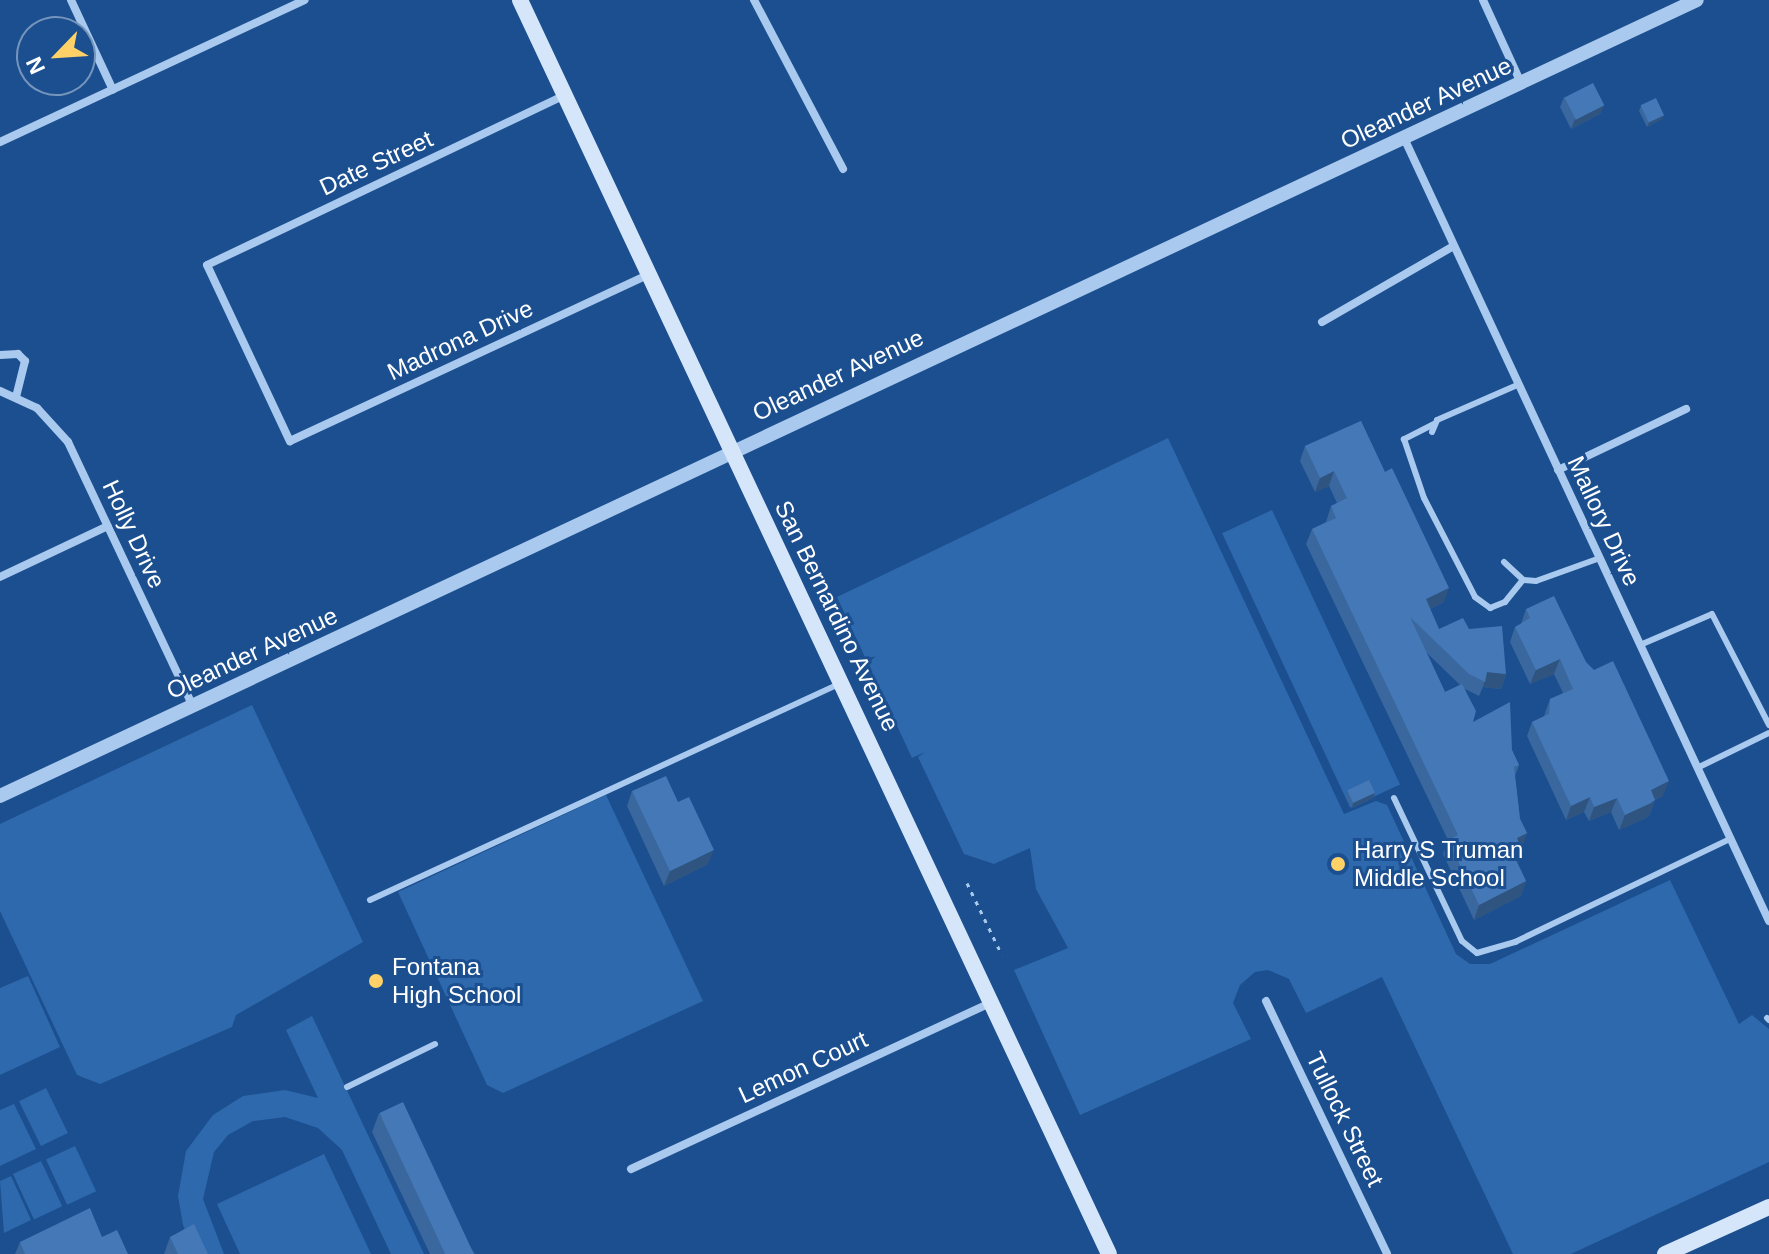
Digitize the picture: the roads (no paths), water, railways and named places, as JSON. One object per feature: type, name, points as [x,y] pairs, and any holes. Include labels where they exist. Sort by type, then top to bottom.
[{"type":"main road","name":"San Bernardino Avenue","points":[[520,0],[843,682],[1109,1254]]},
{"type":"main road","points":[[1672,1253],[1769,1207]]},
{"type":"street","points":[[71,0],[113,90]]},
{"type":"street","points":[[0,142],[289,3],[305,0]]},
{"type":"street","points":[[754,0],[843,169]]},
{"type":"street","points":[[1483,0],[1522,84]]},
{"type":"street","name":"Oleander Avenue","points":[[0,796],[731,450],[1697,0]]},
{"type":"street","name":"Date Street","points":[[290,441],[207,265],[563,96]]},
{"type":"street","name":"Mallory Drive","points":[[1404,138],[1452,247],[1769,921]]},
{"type":"street","points":[[1322,322],[1399,273],[1452,247]]},
{"type":"street","name":"Madrona Drive","points":[[290,441],[648,275]]},
{"type":"street","points":[[0,355],[18,354],[25,361],[16,397]]},
{"type":"street","name":"Holly Drive","points":[[0,391],[16,397],[54,423],[68,442],[193,706]]},
{"type":"street","points":[[1558,470],[1686,409]]},
{"type":"street","points":[[0,577],[108,526]]},
{"type":"street","name":"Tullock Street","points":[[1266,1001],[1387,1254]]},
{"type":"street","name":"Lemon Court","points":[[631,1169],[991,1003]]},
{"type":"lane","points":[[1517,385],[1433,428],[1404,439],[1424,498],[1475,597],[1490,608],[1498,605],[1523,580]]},
{"type":"lane","points":[[1504,562],[1523,580],[1549,580],[1600,558]]},
{"type":"lane","points":[[1640,645],[1712,614],[1769,725]]},
{"type":"lane","points":[[370,900],[843,682]]},
{"type":"lane","points":[[1697,768],[1769,733]]},
{"type":"lane","points":[[1394,798],[1462,941],[1477,953],[1488,954],[1730,839]]},
{"type":"lane","points":[[347,1087],[435,1044]]},
{"type":"place","name":"Harry S Truman Middle School","points":[[1338,864]]},
{"type":"place","name":"Fontana High School","points":[[376,981]]}]
